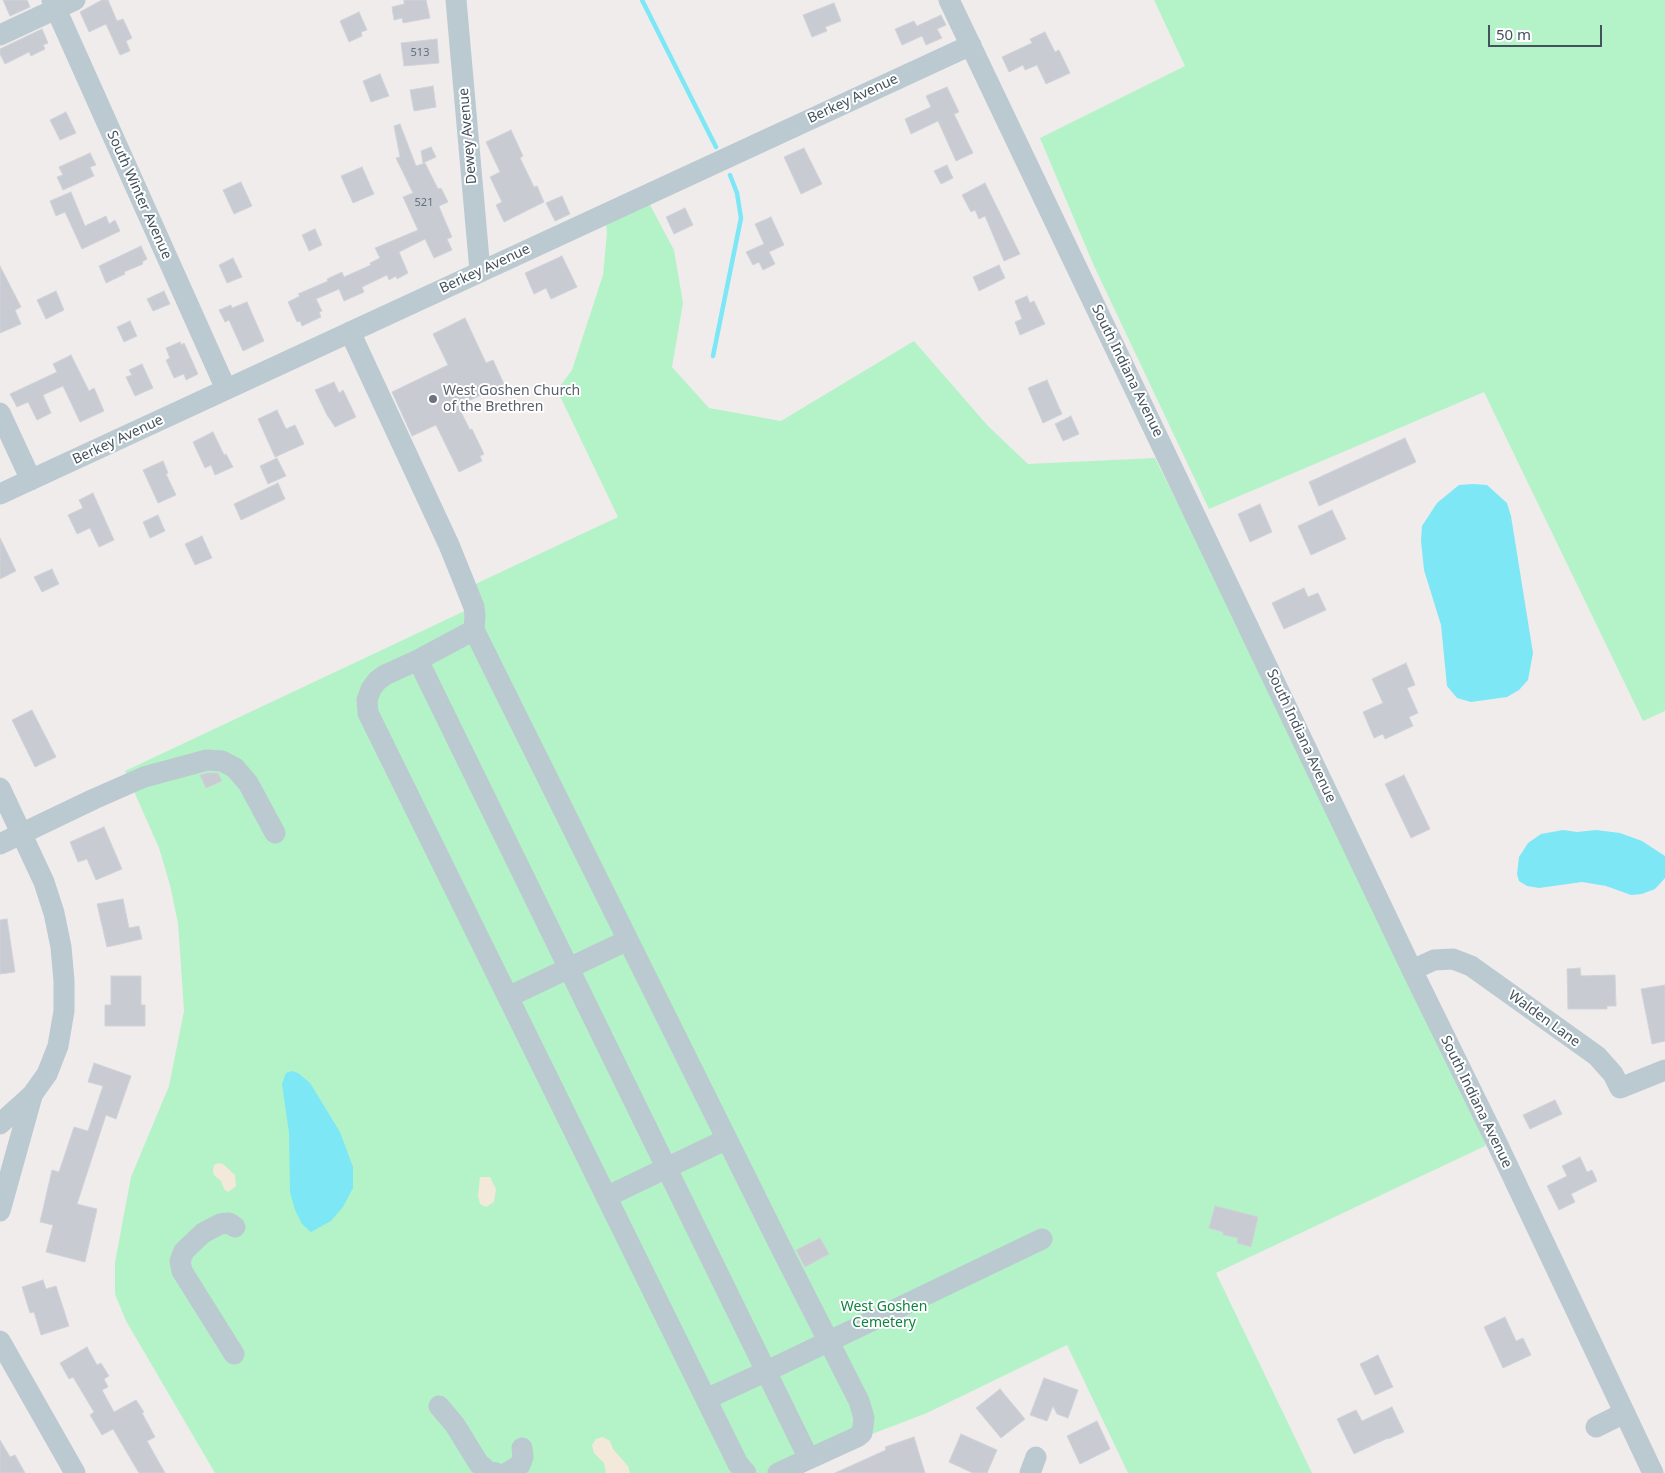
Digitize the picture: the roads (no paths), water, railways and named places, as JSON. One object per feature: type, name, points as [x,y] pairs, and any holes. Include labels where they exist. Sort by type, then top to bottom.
[{"type":"street","points":[[0,35],[54,4],[75,0]]},
{"type":"street","name":"Dewey Avenue","points":[[456,0],[480,272]]},
{"type":"street","name":"South Indiana Avenue","points":[[949,0],[1653,1473]]},
{"type":"street","name":"South Winter Avenue","points":[[54,4],[226,389]]},
{"type":"street","name":"Berkey Avenue","points":[[0,494],[971,45]]},
{"type":"street","points":[[350,332],[449,545],[474,607],[474,630],[859,1401],[864,1418],[862,1433],[778,1473]]},
{"type":"street","points":[[0,413],[32,480]]},
{"type":"street","points":[[474,630],[418,660],[385,675],[377,681],[371,688],[366,700],[368,713],[738,1464],[746,1473]]},
{"type":"street","points":[[418,660],[809,1459]]},
{"type":"street","points":[[0,844],[94,799],[144,778],[207,760],[222,761],[235,768],[248,784],[275,833]]},
{"type":"street","points":[[0,788],[44,882],[54,913],[61,947],[64,981],[64,1011],[58,1046],[46,1074],[32,1095],[0,1124]]},
{"type":"street","points":[[508,997],[628,940]]},
{"type":"street","name":"Walden Lane","points":[[1412,970],[1434,960],[1452,959],[1471,966],[1597,1056],[1612,1074],[1620,1088],[1665,1070]]},
{"type":"street","points":[[0,1211],[32,1095]]},
{"type":"street","points":[[606,1197],[727,1139]]},
{"type":"street","points":[[234,1354],[182,1271],[180,1261],[184,1251],[203,1233],[220,1224],[229,1222],[235,1227]]},
{"type":"street","points":[[706,1399],[1042,1239]]},
{"type":"street","points":[[0,1341],[75,1473]]},
{"type":"street","points":[[439,1406],[455,1425],[479,1464],[489,1472],[496,1473]]},
{"type":"street","points":[[1596,1427],[1624,1413]]},
{"type":"street","points":[[507,1473],[520,1466],[523,1457],[522,1448]]},
{"type":"water","points":[[1459,485],[1487,485],[1507,503],[1511,516],[1533,653],[1528,680],[1519,690],[1507,697],[1471,702],[1457,698],[1447,686],[1441,625],[1424,570],[1421,541],[1422,526],[1437,503]]},
{"type":"water","points":[[1563,830],[1577,832],[1596,830],[1620,833],[1642,841],[1665,856],[1665,878],[1655,889],[1642,894],[1631,895],[1606,886],[1582,882],[1539,888],[1527,886],[1519,881],[1517,874],[1519,857],[1528,843],[1541,834]]},
{"type":"water","points":[[292,1071],[298,1073],[310,1083],[340,1132],[353,1167],[353,1188],[343,1207],[331,1221],[311,1232],[302,1224],[295,1210],[290,1192],[289,1133],[282,1084],[286,1073]]},
{"type":"waterway","points":[[642,0],[716,147]]},
{"type":"waterway","points":[[713,356],[741,218],[737,193],[730,175]]},
{"type":"place","name":"West Goshen Church of the Brethren","points":[[433,399]]},
{"type":"park label","name":"West Goshen Cemetery","points":[[884,1315]]}]
